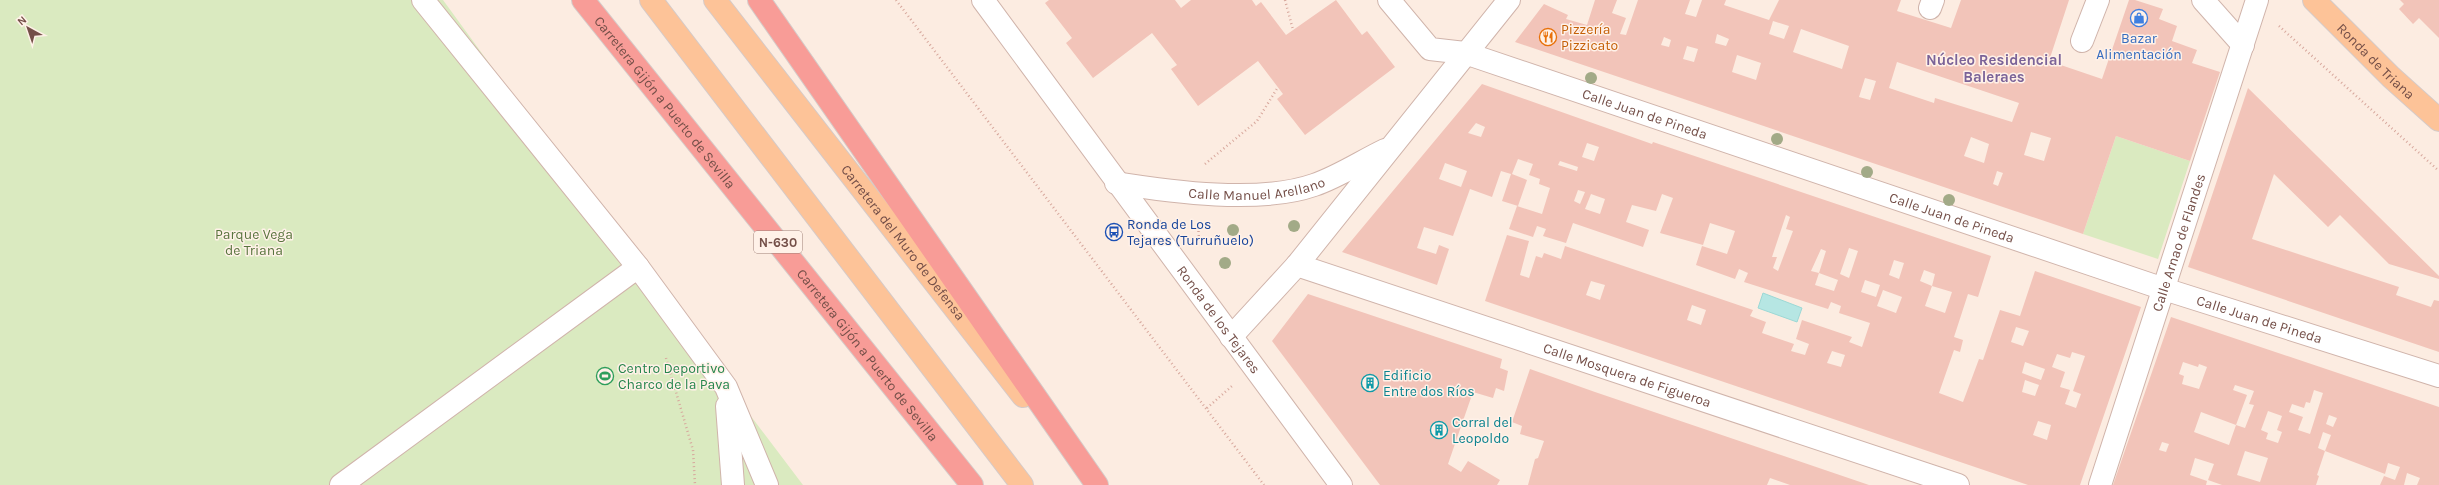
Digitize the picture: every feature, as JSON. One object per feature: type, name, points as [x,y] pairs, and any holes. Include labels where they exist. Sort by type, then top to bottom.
[{"type":"highway","name":"Carretera Gijón a Puerto de Sevilla","points":[[583,0],[972,485]]},
{"type":"highway","points":[[760,0],[1097,485]]},
{"type":"main road","points":[[651,0],[1022,485]]},
{"type":"main road","name":"Carretera del Muro de Defensa","points":[[715,0],[1093,485]]},
{"type":"main road","name":"Ronda de Triana","points":[[2314,0],[2391,77],[2439,120]]},
{"type":"street","points":[[423,0],[638,268],[726,387],[766,485]]},
{"type":"street","name":"Ronda de los Tejares","points":[[983,0],[1116,183],[1341,485]]},
{"type":"street","name":"Calle Juan de Pineda","points":[[1389,0],[1430,49],[1465,53],[2164,289],[2439,376]]},
{"type":"street","points":[[1465,53],[1489,0]]},
{"type":"street","name":"Calle Manuel Arellano","points":[[1231,337],[1297,265],[1508,0]]},
{"type":"street","points":[[2082,41],[2098,0]]},
{"type":"street","points":[[2203,0],[2243,45]]},
{"type":"street","name":"Calle Arnao de Flandes","points":[[2100,485],[2257,0]]},
{"type":"street","name":"Calle Manuel Arellano","points":[[1116,183],[1202,194],[1267,194],[1313,185],[1390,147]]},
{"type":"street","name":"Calle Mosquera de Figueroa","points":[[1297,265],[1958,485]]},
{"type":"street","points":[[341,485],[638,268]]},
{"type":"street","points":[[726,387],[733,485]]},
{"type":"path","points":[[896,0],[1264,485]]},
{"type":"path","points":[[1285,0],[1294,30]]},
{"type":"path","points":[[2278,25],[2439,171]]},
{"type":"path","points":[[1205,162],[1257,121],[1278,87]]},
{"type":"path","points":[[663,354],[668,360],[693,450],[695,485]]},
{"type":"green space","name":"Parque Vega de Triana","points":[[0,0],[443,0],[638,267],[803,485],[0,485]]},
{"type":"green space","points":[[2116,136],[2190,161],[2158,259],[2083,234]]},
{"type":"water","points":[[1763,293],[1802,308],[1797,322],[1758,308]]},
{"type":"building","points":[[1049,0],[1175,0],[1181,8],[1191,0],[1252,0],[1256,6],[1261,2],[1286,35],[1336,0],[1362,35],[1367,31],[1395,67],[1305,135],[1277,99],[1283,94],[1258,61],[1198,106],[1171,69],[1177,65],[1152,33],[1093,78],[1066,43],[1072,38],[1045,3]]},
{"type":"building","points":[[1595,0],[1617,0],[1612,13],[1626,18],[1620,34],[1626,35],[1638,0],[1690,0],[1685,14],[1696,17],[1702,0],[1726,0],[1724,5],[1769,20],[1779,0],[1901,0],[1897,11],[1951,28],[1961,0],[2069,0],[2049,61],[2102,79],[2129,0],[2135,0],[2163,9],[2159,19],[2177,26],[2172,41],[2197,50],[2192,63],[2220,72],[2190,161],[2116,136],[2083,234],[1515,42],[1544,4],[1568,15],[1566,19],[1587,25]],"holes":[[[1773,21],[1789,26],[1784,39],[1769,34]],[[1801,29],[1849,46],[1842,69],[1793,52]],[[1717,34],[1729,39],[1726,46],[1715,43]],[[1664,37],[1671,40],[1669,47],[1661,45]],[[1687,46],[1698,49],[1694,62],[1683,59]],[[1737,55],[1761,63],[1756,80],[1732,72]],[[1897,62],[2019,103],[2012,122],[1935,98],[1934,103],[1889,88]],[[1865,78],[1876,81],[1870,100],[1859,97]],[[2031,132],[2051,138],[2044,161],[2024,155]],[[1971,137],[1989,144],[1984,163],[1964,156]],[[1997,171],[2003,173],[1998,186],[1993,184]]]},
{"type":"building","points":[[2400,0],[2439,0],[2439,38],[2419,18],[2413,24],[2399,9],[2404,4]]},
{"type":"building","points":[[1482,84],[1652,144],[1653,142],[1991,256],[1978,297],[1968,294],[1954,337],[1963,340],[1960,352],[1954,350],[1939,393],[1963,402],[1979,359],[1983,360],[2000,310],[2020,316],[2035,271],[2141,307],[2080,485],[2028,485],[1485,301],[1507,235],[1529,241],[1520,275],[1529,278],[1536,256],[1542,258],[1544,253],[1561,259],[1565,246],[1753,310],[1750,316],[1766,322],[1762,333],[1794,344],[1791,351],[1805,355],[1809,344],[1796,339],[1802,320],[1852,337],[1849,342],[1862,347],[1870,323],[1839,313],[1841,306],[1831,302],[1828,309],[1744,282],[1748,273],[1739,269],[1735,279],[1696,265],[1702,246],[1727,254],[1735,231],[1710,223],[1703,245],[1660,233],[1673,198],[1662,194],[1656,211],[1632,205],[1626,222],[1649,230],[1643,247],[1573,223],[1566,243],[1543,236],[1546,229],[1537,226],[1533,237],[1509,229],[1517,206],[1542,214],[1550,188],[1539,184],[1540,179],[1529,175],[1533,164],[1518,159],[1512,174],[1527,180],[1518,206],[1502,201],[1511,174],[1501,171],[1492,197],[1470,189],[1453,236],[1424,227],[1417,248],[1436,254],[1439,245],[1449,249],[1437,285],[1342,252]],"holes":[[[1476,123],[1485,127],[1481,137],[1468,133]],[[1587,143],[1599,147],[1594,161],[1582,157]],[[1560,161],[1578,167],[1577,171],[1558,165]],[[1445,163],[1467,171],[1461,187],[1439,179]],[[1578,190],[1585,192],[1580,204],[1574,201]],[[1591,194],[1605,199],[1600,214],[1585,209]],[[1786,215],[1790,217],[1786,229],[1793,231],[1778,271],[1773,268],[1777,257],[1772,257]],[[1849,248],[1858,251],[1849,278],[1840,274]],[[1821,249],[1826,251],[1819,273],[1811,271]],[[1894,260],[1904,263],[1899,279],[1889,275]],[[1924,270],[1935,274],[1932,286],[1920,281]],[[1819,273],[1838,280],[1834,291],[1815,285]],[[1865,280],[1880,285],[1876,297],[1861,292]],[[1591,281],[1605,285],[1600,300],[1586,295]],[[1932,286],[1952,292],[1945,313],[1925,306]],[[1883,290],[1902,297],[1896,313],[1877,306]],[[1692,305],[1706,310],[1701,325],[1687,320]],[[2016,327],[2029,331],[2023,346],[2011,342]],[[1832,351],[1845,355],[1841,367],[1827,363]],[[2072,352],[2085,356],[2073,391],[2081,394],[2076,408],[2065,404],[2070,390],[2060,387],[2065,372],[2052,367],[2057,354],[2070,358]],[[2025,362],[2045,369],[2041,380],[2022,373]],[[2025,380],[2039,385],[2035,396],[2022,392]],[[2038,421],[2051,425],[2047,440],[2033,435]]]},
{"type":"building","points":[[2248,88],[2439,276],[2439,279],[2389,264],[2340,215],[2328,227],[2274,174],[2252,239],[2399,287],[2396,295],[2431,307],[2434,300],[2439,301],[2439,352],[2188,267]]},
{"type":"building","name":"Edificio Entre dos Ríos","points":[[1308,294],[1502,359],[1500,368],[1508,371],[1504,391],[1496,388],[1493,398],[1473,392],[1448,464],[1461,472],[1468,461],[1500,480],[1497,485],[1380,485],[1272,341]]},
{"type":"building","points":[[2171,317],[2439,407],[2439,485],[2417,485],[2420,478],[2407,473],[2404,485],[2380,485],[2384,476],[2395,480],[2400,467],[2388,463],[2385,474],[2325,451],[2317,475],[2319,476],[2316,485],[2222,485],[2208,480],[2214,464],[2195,458],[2190,475],[2207,481],[2206,485],[2113,485]],"holes":[[[2183,362],[2198,367],[2199,364],[2207,367],[2199,389],[2182,384],[2184,376],[2179,374]],[[2235,385],[2254,391],[2249,404],[2254,405],[2245,428],[2236,425],[2247,395],[2233,390]],[[2314,390],[2323,393],[2310,434],[2298,430],[2303,417],[2289,412],[2292,404],[2304,408],[2306,402],[2310,403]],[[2268,411],[2282,416],[2277,430],[2282,432],[2278,443],[2266,439],[2268,433],[2261,430]],[[2201,412],[2236,425],[2229,445],[2194,432]],[[2329,415],[2337,418],[2333,427],[2326,424]],[[2323,432],[2331,435],[2325,451],[2318,448]],[[2162,442],[2169,444],[2166,452],[2159,450]],[[2245,451],[2268,458],[2260,482],[2237,475]]]},
{"type":"building","points":[[1530,369],[1869,485],[1790,485],[1770,478],[1767,485],[1528,485],[1535,459],[1538,458],[1544,441],[1520,434],[1522,426],[1512,422]]},
{"type":"place","name":"Bazar Alimentación","points":[[2139,18]]},
{"type":"place","name":"Pizzería Pizzicato","points":[[1548,37]]},
{"type":"place","name":"Ronda de Los Tejares (Turruñuelo)","points":[[1114,232]]},
{"type":"place","name":"Centro Deportivo Charco de la Pava","points":[[605,376]]},
{"type":"place","name":"Edificio Entre dos Ríos","points":[[1370,383]]},
{"type":"place","name":"Corral del Leopoldo","points":[[1439,430]]},
{"type":"district","name":"Núcleo Residencial Baleraes","points":[[1994,68]]}]
